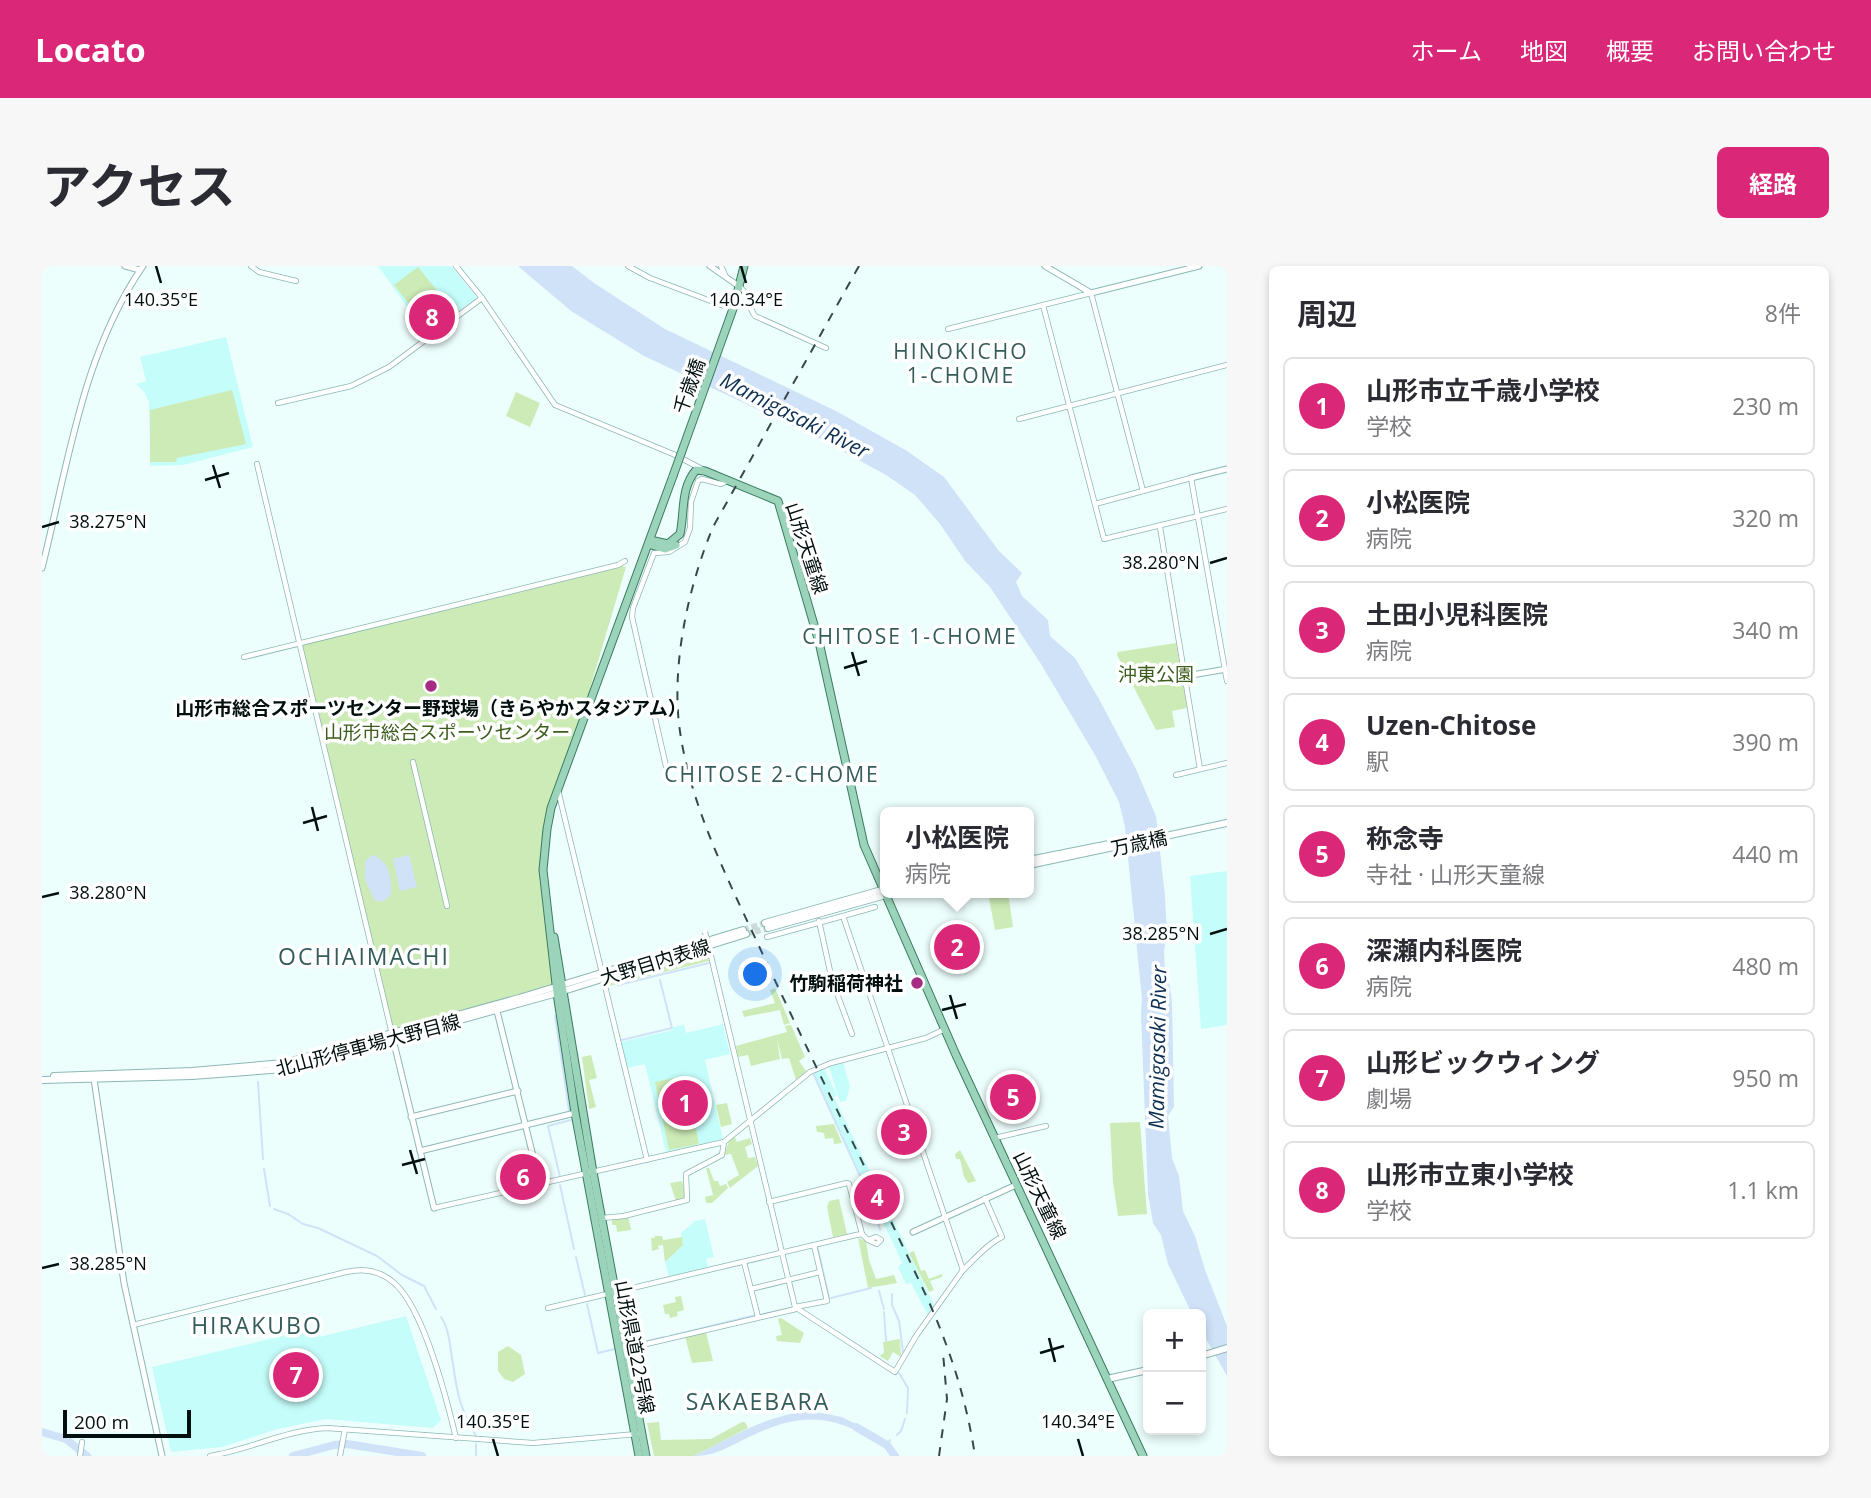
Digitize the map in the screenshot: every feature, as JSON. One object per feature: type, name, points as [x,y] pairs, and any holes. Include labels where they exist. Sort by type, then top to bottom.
[{"type":"main road","points":[[740,288],[744,266]]},
{"type":"main road","name":"千歳橋","points":[[649,542],[740,288]]},
{"type":"main road","points":[[590,1173],[546,898],[543,870],[545,840],[551,808],[649,542],[668,544],[678,538],[682,530],[682,504],[690,479],[696,470],[705,471]]},
{"type":"main road","name":"山形天童線","points":[[705,471],[774,499],[780,505],[819,642],[859,829],[880,881]]},
{"type":"main road","name":"万歳橋","points":[[1034,861],[1227,821]]},
{"type":"main road","points":[[766,926],[880,892]]},
{"type":"main road","name":"山形天童線","points":[[887,898],[1016,1185],[1143,1456]]},
{"type":"main road","name":"大野目内表線","points":[[560,989],[744,932]]},
{"type":"main road","points":[[560,989],[575,1113],[602,1218],[612,1293],[625,1349],[638,1433]]},
{"type":"main road","name":"北山形停車場大野目線","points":[[42,1078],[94,1079],[259,1072],[319,1060],[393,1036],[560,989]]},
{"type":"main road","name":"北山形停車場大野目線","points":[[42,1078],[258,1066],[314,1056],[497,1011],[560,989]]},
{"type":"main road","name":"山形県道22号線","points":[[590,1173],[599,1243],[612,1293],[642,1454]]},
{"type":"main road","points":[[1206,1354],[1227,1348]]},
{"type":"main road","points":[[1107,1379],[1143,1371]]},
{"type":"street","points":[[42,568],[87,386],[105,332],[142,268],[125,266]]},
{"type":"street","points":[[251,266],[259,272],[296,281]]},
{"type":"street","points":[[456,266],[482,298],[555,405],[673,454],[705,471]]},
{"type":"street","points":[[628,266],[650,278],[724,306]]},
{"type":"street","points":[[710,266],[740,288],[749,298],[755,316],[826,348]]},
{"type":"street","points":[[721,266],[726,279]]},
{"type":"street","points":[[1045,266],[1091,293],[1143,491]]},
{"type":"street","points":[[948,329],[1199,266]]},
{"type":"street","points":[[278,403],[351,386],[389,368],[482,298]]},
{"type":"street","points":[[1043,305],[1104,539],[1106,541],[1227,509]]},
{"type":"street","points":[[1019,419],[1227,365]]},
{"type":"street","points":[[257,464],[433,1208],[724,1142],[810,1072],[831,1063],[926,1038],[946,1029]]},
{"type":"street","points":[[1094,504],[1227,469]]},
{"type":"street","points":[[1191,478],[1227,681]]},
{"type":"street","points":[[668,775],[632,612],[654,553],[669,552],[685,542],[690,528],[691,502],[698,481],[702,479],[724,484],[727,481]]},
{"type":"street","points":[[1160,527],[1200,769]]},
{"type":"street","points":[[244,657],[618,565],[625,561]]},
{"type":"street","points":[[1186,676],[1226,669]]},
{"type":"street","points":[[413,762],[447,906]]},
{"type":"street","points":[[1175,775],[1227,763]]},
{"type":"street","points":[[558,790],[647,1160]]},
{"type":"street","points":[[767,937],[875,906]]},
{"type":"street","points":[[843,916],[963,1270]]},
{"type":"street","points":[[819,921],[832,980],[852,1034]]},
{"type":"street","points":[[705,932],[796,1308],[895,1372],[916,1336],[963,1270],[980,1256],[992,1241],[1002,1237],[985,1198]]},
{"type":"street","points":[[497,1011],[540,1184]]},
{"type":"street","points":[[94,1079],[132,1325],[162,1456]]},
{"type":"street","points":[[411,1117],[518,1091]]},
{"type":"street","points":[[419,1150],[575,1113]]},
{"type":"street","points":[[995,1138],[1046,1126]]},
{"type":"street","points":[[602,1218],[624,1216],[687,1200],[686,1174],[722,1155],[724,1142]]},
{"type":"street","points":[[769,1202],[847,1183],[862,1234],[868,1240]]},
{"type":"street","points":[[913,1232],[1016,1185]]},
{"type":"street","points":[[548,1308],[862,1234]]},
{"type":"street","points":[[625,1349],[827,1301],[814,1245]]},
{"type":"street","points":[[744,1262],[758,1317]]},
{"type":"street","points":[[132,1325],[346,1272],[370,1270],[393,1282],[416,1316],[441,1383],[456,1438]]},
{"type":"street","points":[[751,1289],[820,1272]]},
{"type":"street","points":[[210,1456],[309,1429],[345,1429],[533,1443],[638,1433]]},
{"type":"street","points":[[340,1456],[345,1429]]},
{"type":"street","points":[[80,1456],[82,1443]]},
{"type":"shaded area","points":[[378,266],[451,266],[477,298],[427,335]]},
{"type":"shaded area","points":[[226,337],[253,447],[183,465],[150,466],[149,402],[136,384],[146,381],[140,357]]},
{"type":"shaded area","points":[[1227,871],[1227,1025],[1201,1029],[1190,876]]},
{"type":"shaded area","points":[[723,1024],[730,1054],[705,1060],[723,1139],[666,1152],[645,1064],[627,1068],[621,1042],[673,1030],[672,1027],[684,1025],[686,1033]]},
{"type":"shaded area","points":[[843,1062],[850,1086],[846,1101],[840,1102],[829,1067]]},
{"type":"shaded area","points":[[824,1068],[837,1095],[834,1097],[935,1307],[928,1315],[911,1283],[906,1284],[898,1267],[902,1263],[901,1260],[827,1104],[814,1073]]},
{"type":"shaded area","points":[[705,1219],[714,1257],[706,1259],[708,1267],[669,1277],[665,1262],[683,1245],[681,1233],[695,1221]]},
{"type":"shaded area","points":[[406,1316],[441,1420],[433,1428],[326,1419],[278,1429],[222,1447],[171,1452],[152,1367],[316,1328],[319,1337]]},
{"type":"green space","points":[[418,267],[451,308],[427,327],[394,285]]},
{"type":"green space","points":[[232,390],[246,444],[177,458],[176,462],[150,462],[150,410]]},
{"type":"green space","points":[[516,392],[540,403],[530,427],[506,416]]},
{"type":"green space","name":"山形市総合スポーツセンター","points":[[618,565],[626,567],[569,759],[551,808],[544,851],[556,987],[392,1033],[299,642]]},
{"type":"green space","name":"沖東公園","points":[[1176,643],[1187,708],[1172,711],[1175,727],[1156,730],[1117,655],[1118,652]]},
{"type":"green space","points":[[989,898],[1009,898],[1013,927],[995,930]]},
{"type":"green space","points":[[707,952],[709,961],[609,986],[607,982]]},
{"type":"green space","points":[[775,988],[790,1023],[784,1025],[780,1010],[744,1017],[742,1011],[775,1003],[770,990]]},
{"type":"green space","points":[[791,1025],[805,1057],[799,1061],[806,1071],[796,1080],[789,1058],[782,1059],[777,1039],[780,1059],[751,1066],[748,1055],[738,1057],[736,1046],[787,1032],[785,1026]]},
{"type":"green space","points":[[591,1055],[597,1078],[589,1080],[596,1107],[589,1109],[582,1057]]},
{"type":"green space","points":[[685,1076],[699,1144],[669,1150],[655,1082]]},
{"type":"green space","points":[[727,1103],[732,1124],[721,1127],[716,1105]]},
{"type":"green space","points":[[1140,1122],[1147,1214],[1118,1216],[1110,1123]]},
{"type":"green space","points":[[834,1124],[842,1143],[834,1144],[833,1138],[825,1139],[824,1133],[817,1132],[816,1126]]},
{"type":"green space","points":[[735,1137],[737,1142],[750,1138],[752,1144],[745,1147],[748,1158],[755,1157],[758,1166],[730,1188],[727,1182],[739,1175],[731,1154],[724,1155],[729,1141]]},
{"type":"green space","points":[[960,1150],[976,1181],[968,1183],[964,1177],[960,1159],[956,1159],[955,1154]]},
{"type":"green space","points":[[706,1168],[709,1168],[714,1181],[718,1181],[720,1186],[726,1184],[728,1188],[712,1203],[706,1203],[705,1197],[713,1195]]},
{"type":"green space","points":[[682,1181],[686,1196],[676,1201],[670,1183]]},
{"type":"green space","points":[[839,1199],[847,1234],[833,1237],[827,1207],[829,1201]]},
{"type":"green space","points":[[628,1216],[631,1230],[617,1232],[616,1225],[612,1225],[612,1219]]},
{"type":"green space","points":[[654,1236],[662,1236],[663,1240],[682,1237],[683,1245],[665,1262],[663,1245],[652,1251],[651,1238],[655,1238]]},
{"type":"green space","points":[[858,1238],[866,1241],[876,1279],[894,1275],[897,1283],[868,1288]]},
{"type":"green space","points":[[914,1251],[921,1271],[925,1270],[929,1279],[942,1274],[942,1277],[930,1281],[934,1290],[929,1292],[909,1253]]},
{"type":"green space","points":[[681,1296],[684,1310],[677,1312],[678,1316],[670,1318],[669,1314],[665,1314],[663,1305],[676,1302],[675,1297]]},
{"type":"green space","points":[[781,1318],[804,1333],[800,1343],[777,1341],[776,1336],[782,1335],[778,1319]]},
{"type":"green space","points":[[706,1332],[713,1361],[692,1363],[685,1336]]},
{"type":"green space","points":[[900,1339],[901,1357],[893,1352],[888,1361],[881,1357],[884,1353],[883,1342]]},
{"type":"green space","points":[[508,1346],[521,1355],[525,1374],[513,1382],[504,1379],[498,1371],[498,1352]]},
{"type":"green space","points":[[659,1422],[661,1440],[711,1439],[742,1422],[745,1422],[748,1428],[694,1456],[654,1456],[647,1423]]},
{"type":"water","name":"Mamigasaki River","points":[[518,266],[572,266],[665,329],[836,411],[907,451],[944,477],[999,551],[1022,573],[1016,582],[1022,596],[1048,620],[1050,636],[1075,658],[1136,769],[1156,816],[1165,896],[1165,971],[1172,1002],[1174,1107],[1168,1116],[1172,1158],[1179,1176],[1183,1211],[1195,1236],[1227,1326],[1227,1376],[1206,1339],[1206,1309],[1190,1309],[1168,1264],[1161,1235],[1153,1223],[1148,1194],[1142,999],[1125,827],[1119,802],[1095,755],[1041,664],[990,587],[966,562],[940,524],[915,495],[886,475],[820,439],[644,356],[571,311]]},
{"type":"water","points":[[372,855],[383,861],[390,877],[391,895],[384,901],[375,901],[365,880],[365,862]]},
{"type":"water","points":[[409,855],[417,887],[400,891],[393,859]]},
{"type":"water","points":[[811,1411],[842,1417],[867,1430],[863,1434],[831,1421],[801,1420],[755,1434],[717,1452],[694,1456],[765,1422]]},
{"type":"waterway","points":[[618,985],[709,963]]},
{"type":"waterway","points":[[622,1040],[672,1028],[660,980]]},
{"type":"waterway","points":[[555,1016],[569,1110]]},
{"type":"waterway","points":[[814,1075],[875,1209],[880,1230]]},
{"type":"waterway","points":[[258,1082],[263,1159]]},
{"type":"waterway","points":[[560,1177],[548,1126],[571,1120]]},
{"type":"waterway","points":[[264,1169],[270,1206]]},
{"type":"waterway","points":[[560,1185],[574,1249]]},
{"type":"waterway","points":[[274,1209],[377,1256],[402,1275],[424,1286],[436,1309]]},
{"type":"waterway","points":[[818,1249],[829,1298]]},
{"type":"waterway","points":[[576,1257],[585,1295]]},
{"type":"waterway","points":[[831,1298],[871,1288]]},
{"type":"waterway","points":[[879,1291],[884,1309]]},
{"type":"waterway","points":[[892,1294],[903,1352]]},
{"type":"waterway","points":[[587,1304],[598,1353],[615,1349]]},
{"type":"waterway","points":[[760,1315],[790,1308]]},
{"type":"waterway","points":[[884,1312],[886,1341]]},
{"type":"waterway","points":[[670,1336],[756,1315]]},
{"type":"waterway","points":[[441,1317],[448,1334],[460,1402],[476,1436]]},
{"type":"waterway","points":[[839,1333],[893,1368]]},
{"type":"waterway","points":[[632,1345],[664,1337]]},
{"type":"waterway","points":[[899,1373],[908,1388],[907,1413]]},
{"type":"waterway","points":[[897,1435],[905,1419]]},
{"type":"waterway","points":[[856,1427],[887,1445],[895,1456]]},
{"type":"waterway","points":[[42,1432],[66,1439],[87,1456]]},
{"type":"waterway","points":[[887,1445],[890,1440]]},
{"type":"waterway","points":[[293,1456],[347,1444],[422,1456]]},
{"type":"waterway","points":[[476,1444],[476,1456]]},
{"type":"tunnel","points":[[743,930],[765,923]]},
{"type":"tunnel","points":[[746,934],[768,928]]},
{"type":"railway","points":[[859,266],[713,527],[704,549],[690,598],[680,649],[677,700],[679,724],[692,785],[712,843],[937,1321],[963,1397],[975,1456]]},
{"type":"railway","points":[[939,1456],[947,1399],[943,1353]]},
{"type":"place","name":"山形市立東小学校","points":[[432,317]]},
{"type":"place","name":"山形市総合スポーツセンター野球場（きらやかスタジアム）","points":[[431,686]]},
{"type":"place","name":"小松医院","points":[[957,947]]},
{"type":"place","name":"竹駒稲荷神社","points":[[917,983]]},
{"type":"place","name":"称念寺","points":[[1013,1097]]},
{"type":"place","name":"山形市立千歳小学校","points":[[685,1103]]},
{"type":"place","name":"土田小児科医院","points":[[904,1132]]},
{"type":"place","name":"深瀬内科医院","points":[[523,1177]]},
{"type":"place","name":"Uzen-Chitose","points":[[877,1197]]},
{"type":"place","name":"山形ビックウィング","points":[[296,1375]]},
{"type":"district","name":"HINOKICHO 1-CHOME","points":[[961,363]]},
{"type":"district","name":"CHITOSE 1-CHOME","points":[[910,636]]},
{"type":"district","name":"CHITOSE 2-CHOME","points":[[772,774]]},
{"type":"district","name":"OCHIAIMACHI","points":[[364,956]]},
{"type":"district","name":"HIRAKUBO","points":[[257,1325]]},
{"type":"district","name":"SAKAEBARA","points":[[758,1401]]}]
